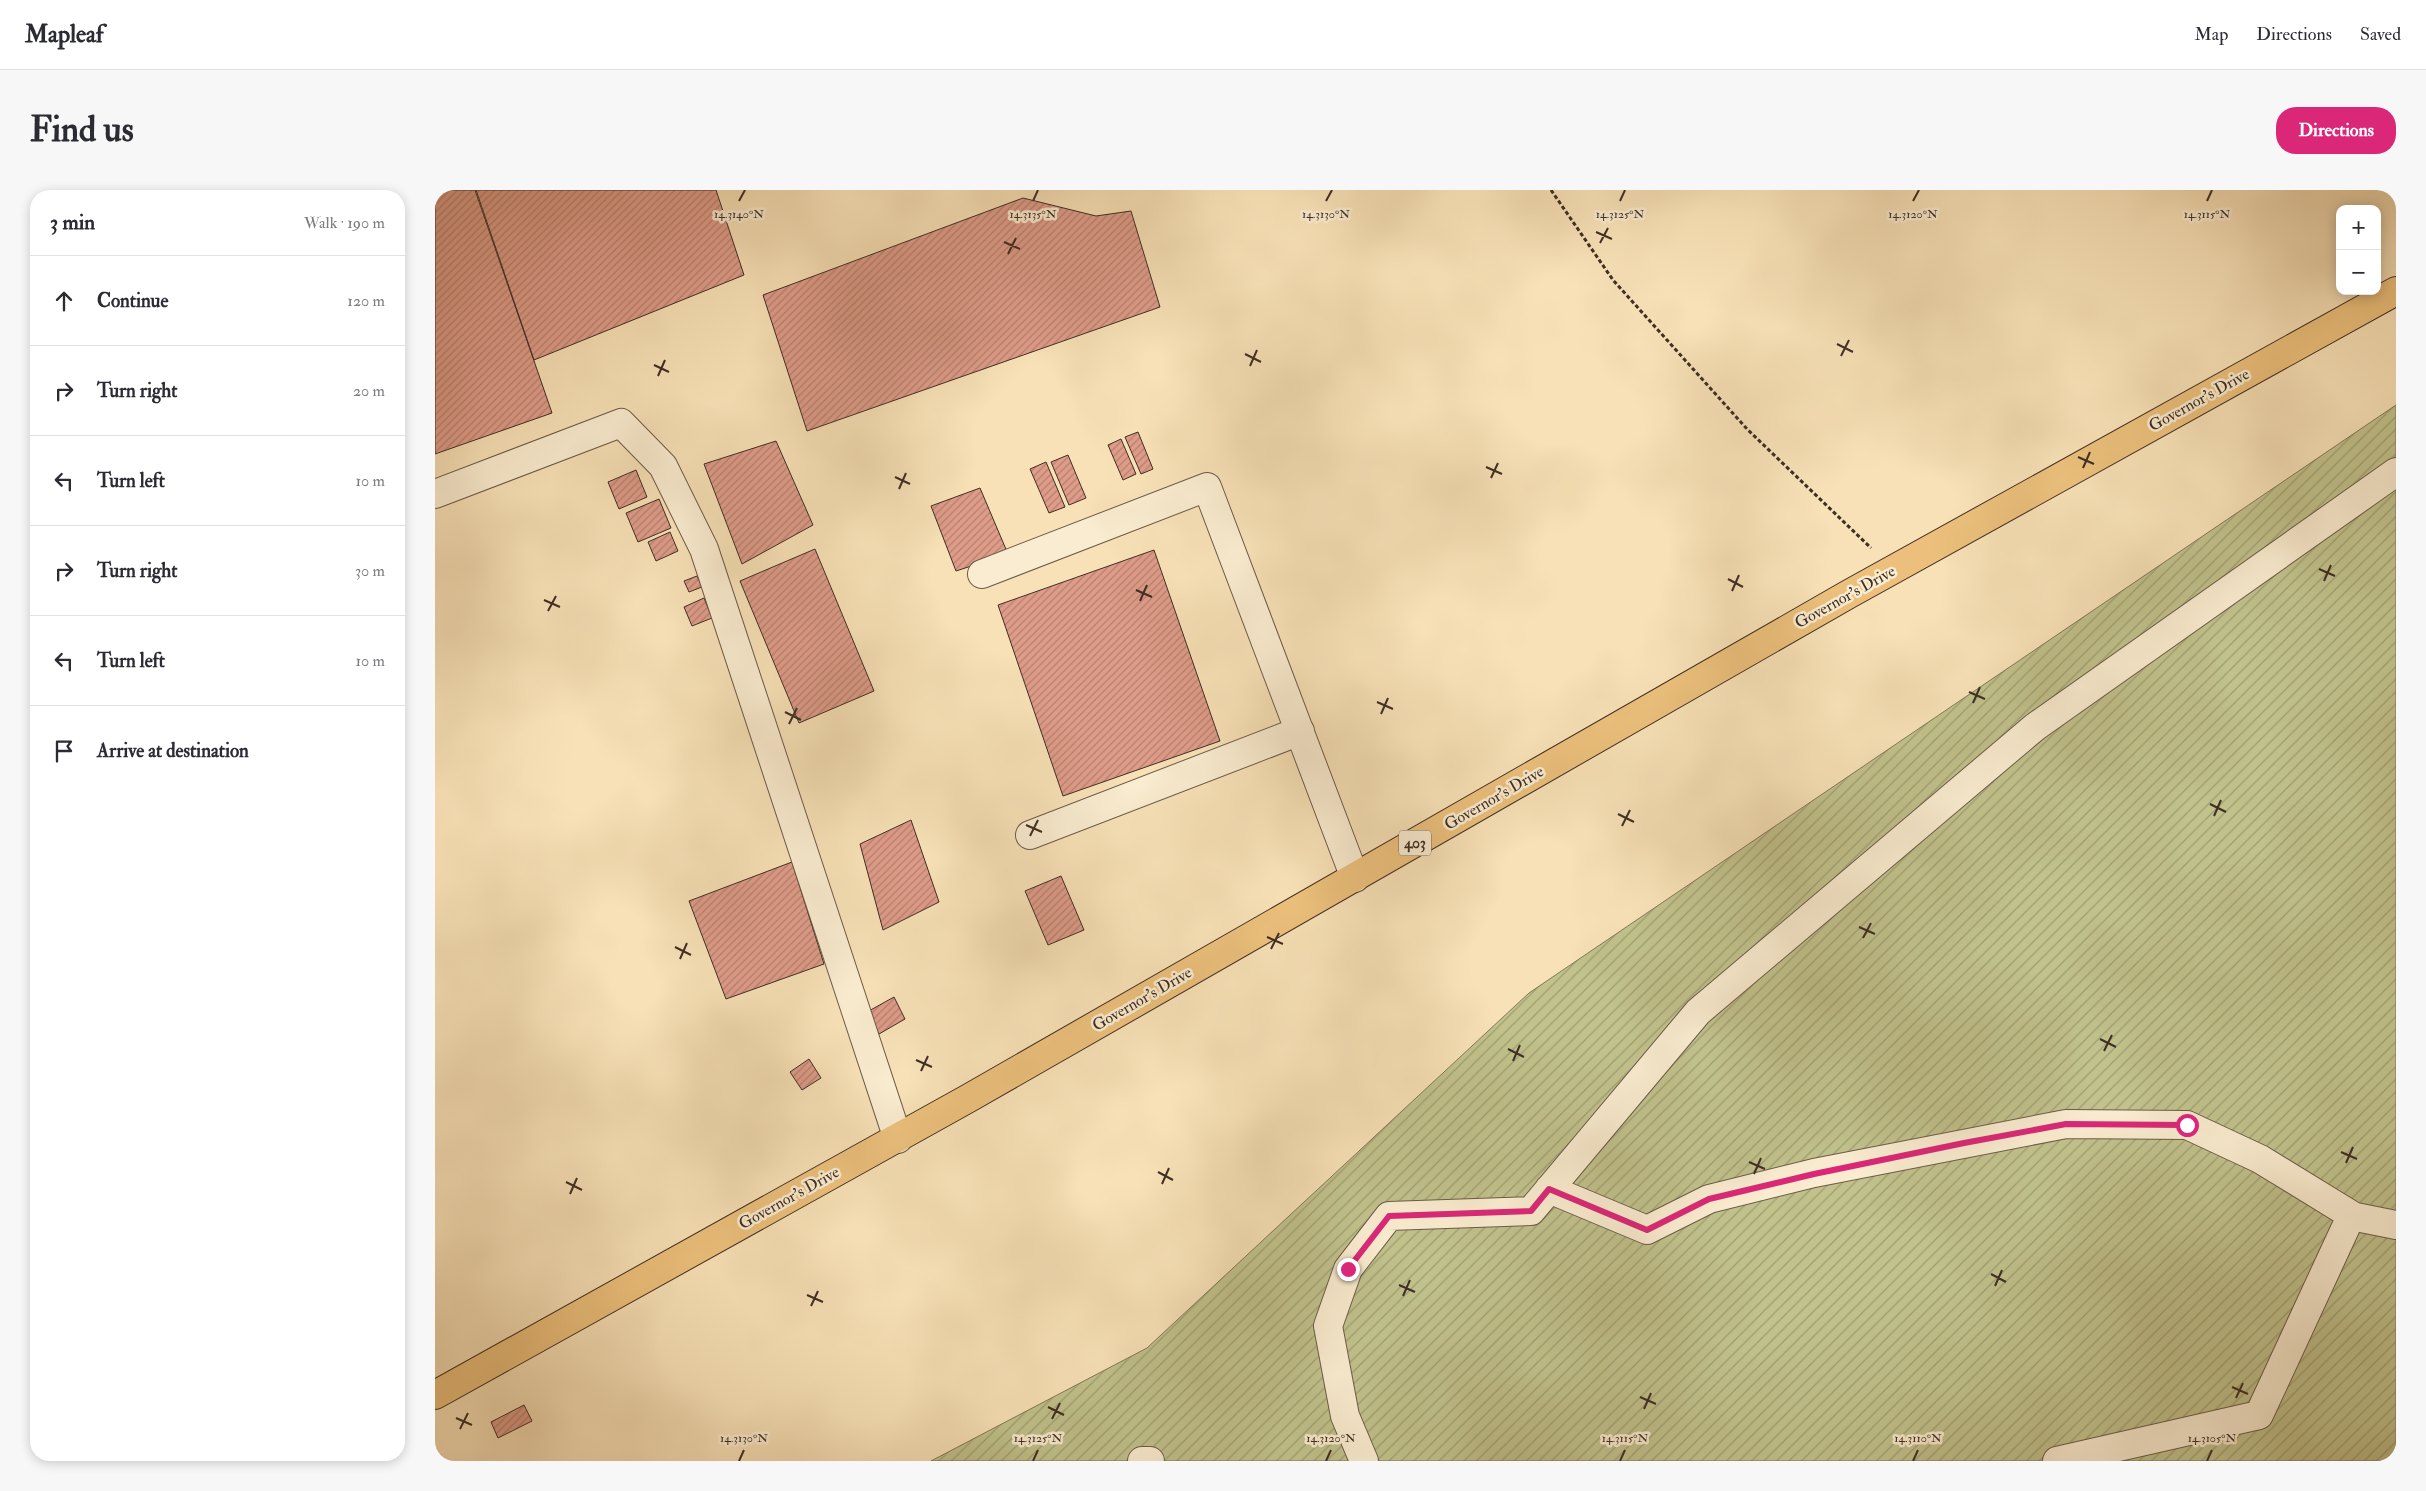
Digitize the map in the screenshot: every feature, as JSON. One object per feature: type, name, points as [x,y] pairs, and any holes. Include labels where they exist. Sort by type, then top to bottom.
[{"type":"main road","name":"Governor's Drive","points":[[435,1395],[898,1138],[1893,570],[2396,291]]},
{"type":"lane","points":[[435,494],[621,423],[663,466],[704,549],[898,1138]]},
{"type":"lane","points":[[1364,1461],[1345,1416],[1328,1326],[1348,1269],[1389,1216],[1531,1211],[1698,1012],[2035,727],[2396,472]]},
{"type":"lane","points":[[982,574],[1207,487],[1355,878]]},
{"type":"lane","points":[[1030,835],[1299,731]]},
{"type":"lane","points":[[1549,1189],[1647,1230],[1709,1199],[1814,1174],[1964,1143],[2066,1124],[2187,1125],[2260,1158],[2353,1216],[2396,1225]]},
{"type":"lane","points":[[2057,1461],[2259,1415],[2353,1216]]},
{"type":"lane","points":[[1142,1461],[1150,1461]]},
{"type":"path","points":[[1551,190],[1613,280],[1747,429],[1893,570]]},
{"type":"green space","points":[[2396,405],[2396,1461],[931,1461],[1147,1348],[1529,993]]},
{"type":"building","points":[[435,190],[475,190],[552,413],[435,454]]},
{"type":"building","points":[[476,190],[716,190],[744,275],[534,360]]},
{"type":"building","points":[[1023,198],[1096,216],[1131,211],[1160,307],[807,431],[763,295]]},
{"type":"building","points":[[1138,432],[1153,469],[1141,474],[1125,437]]},
{"type":"building","points":[[1121,439],[1136,474],[1123,480],[1108,445]]},
{"type":"building","points":[[776,441],[813,525],[742,564],[704,464]]},
{"type":"building","points":[[1068,455],[1086,498],[1069,505],[1051,462]]},
{"type":"building","points":[[1046,462],[1065,507],[1049,513],[1030,469]]},
{"type":"building","points":[[636,470],[647,497],[619,509],[608,482]]},
{"type":"building","points":[[980,488],[1008,554],[956,571],[931,506]]},
{"type":"building","points":[[659,499],[671,528],[638,542],[626,513]]},
{"type":"building","points":[[670,532],[678,551],[656,561],[648,542]]},
{"type":"building","points":[[815,549],[874,691],[799,723],[740,581]]},
{"type":"building","points":[[1154,550],[1220,741],[1063,796],[998,605]]},
{"type":"building","points":[[697,576],[702,587],[689,592],[684,581]]},
{"type":"building","points":[[704,598],[712,618],[692,626],[684,607]]},
{"type":"building","points":[[911,820],[939,902],[883,930],[860,844]]},
{"type":"building","points":[[792,862],[824,964],[726,999],[689,901]]},
{"type":"building","points":[[1061,876],[1084,930],[1048,945],[1025,891]]},
{"type":"building","points":[[894,997],[905,1019],[879,1034],[867,1012]]},
{"type":"building","points":[[809,1059],[821,1078],[802,1090],[790,1072]]},
{"type":"building","points":[[524,1405],[532,1421],[498,1438],[491,1422]]},
{"type":"route","points":[[1348,1269],[1389,1216],[1531,1211],[1549,1189],[1647,1230],[1709,1199],[1814,1174],[1964,1143],[2066,1124],[2187,1125]]}]
